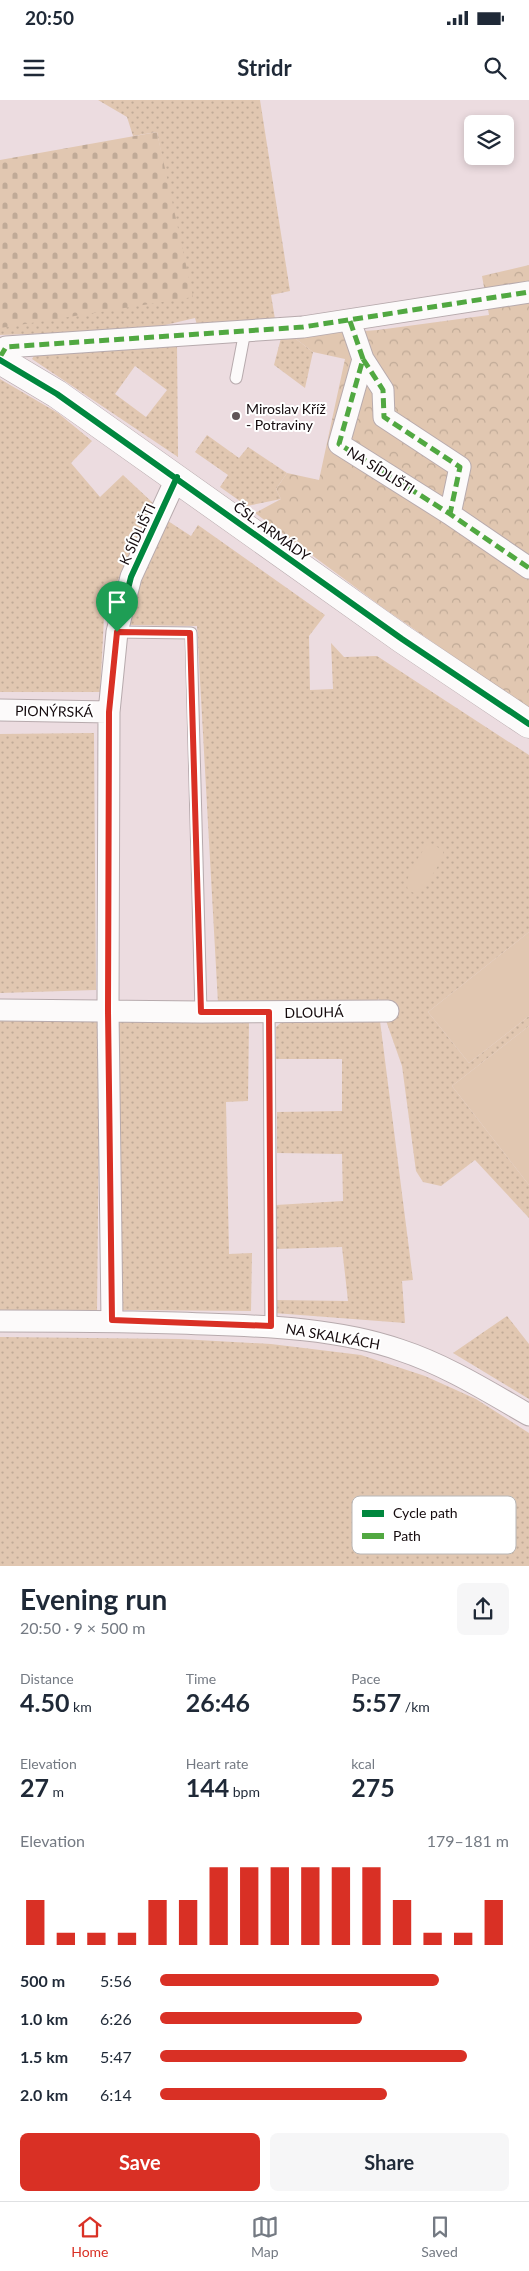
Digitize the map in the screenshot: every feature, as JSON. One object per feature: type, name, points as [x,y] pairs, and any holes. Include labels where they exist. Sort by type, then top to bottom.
[{"type":"street","points":[[0,359],[6,347],[303,327],[529,292]]},
{"type":"street","points":[[350,321],[363,359],[383,390],[384,417],[460,467],[450,514]]},
{"type":"street","name":"ČSL. ARMÁDY","points":[[0,359],[58,394],[402,638],[529,724]]},
{"type":"street","name":"NA SÍDLIŠTI","points":[[363,359],[339,444],[450,514],[529,568]]},
{"type":"street","name":"K SÍDLIŠTI","points":[[112,1320],[108,1011],[109,712],[117,632],[131,577],[177,477]]},
{"type":"street","name":"PIONÝRSKÁ","points":[[0,710],[109,712]]},
{"type":"street","name":"DLOUHÁ","points":[[0,1010],[388,1011]]},
{"type":"street","name":"NA SKALKÁCH","points":[[0,1320],[112,1320],[271,1326],[347,1337],[398,1349],[455,1373],[529,1415]]},
{"type":"lane","points":[[236,378],[245,331]]},
{"type":"lane","points":[[117,632],[190,633],[201,1012]]},
{"type":"lane","points":[[269,1012],[271,1326]]},
{"type":"green space","points":[[98,100],[260,100],[290,291],[271,295],[275,319],[197,325],[195,318],[144,330],[0,335],[0,328],[170,198],[157,132],[133,136],[127,117]]},
{"type":"green space","points":[[157,132],[193,297],[0,328],[0,160]]},
{"type":"green space","points":[[529,265],[529,709],[382,607],[255,513],[281,499],[276,489],[287,473],[319,480],[345,359],[313,352],[292,336],[378,330],[489,315],[482,276]]},
{"type":"green space","points":[[292,336],[313,352],[305,388],[274,365],[281,338]]},
{"type":"green space","points":[[177,345],[178,457],[32,359],[35,354]],"holes":[[[135,366],[167,390],[146,417],[115,394]]]},
{"type":"green space","points":[[0,379],[58,413],[92,441],[71,463],[100,497],[123,475],[154,504],[116,584],[104,618],[100,692],[0,692]]},
{"type":"green space","points":[[207,435],[239,458],[248,447],[287,473],[276,489],[281,499],[247,506],[220,487],[228,475],[195,452]]},
{"type":"green space","points":[[168,521],[191,536],[198,525],[325,615],[309,636],[310,690],[333,689],[331,643],[344,657],[377,656],[529,755],[529,932],[428,1012],[469,1063],[529,1016],[529,1026],[452,1086],[529,1185],[529,1218],[475,1160],[441,1186],[423,1182],[416,1171],[402,1066],[378,998],[378,1004],[218,1003],[197,626],[125,625],[156,542]]},
{"type":"green space","points":[[94,733],[96,990],[0,993],[0,734]]},
{"type":"green space","points":[[433,844],[443,851],[443,858],[422,891],[414,893],[408,890],[407,885],[410,873],[426,845]]},
{"type":"green space","points":[[529,932],[529,1016],[469,1063],[428,1012]]},
{"type":"green space","points":[[100,1017],[97,1313],[0,1311],[0,1018]]},
{"type":"green space","points":[[284,1020],[380,1021],[413,1280],[402,1281],[405,1323],[274,1313],[275,1300],[348,1301],[342,1247],[276,1249],[276,1205],[343,1201],[342,1154],[277,1153],[277,1112],[342,1111],[342,1059],[276,1059],[276,1027]]},
{"type":"green space","points":[[117,1022],[249,1022],[248,1101],[226,1102],[229,1254],[252,1253],[251,1311],[119,1310]]},
{"type":"green space","points":[[529,1026],[529,1185],[452,1086]]},
{"type":"green space","points":[[507,1316],[529,1344],[529,1399],[453,1353]]},
{"type":"green space","points":[[0,1337],[180,1339],[271,1344],[361,1355],[425,1376],[476,1399],[529,1433],[529,1566],[0,1566]]},
{"type":"marked path","points":[[0,357],[6,347],[303,327],[529,292]]},
{"type":"marked path","points":[[350,321],[363,359],[339,444],[450,514],[529,568]]},
{"type":"marked path","points":[[363,359],[383,390],[384,417],[460,467],[450,514]]},
{"type":"cycle path","points":[[0,360],[57,394],[402,639],[529,724]]},
{"type":"cycle path","points":[[112,1321],[108,1011],[109,712],[117,632],[131,577],[177,477]]},
{"type":"place","name":"Miroslav Kříž - Potraviny","points":[[236,416]]},
{"type":"route","points":[[117,632],[190,633],[201,1012],[269,1012],[271,1326],[112,1320],[108,1011],[109,712],[117,632]]}]
